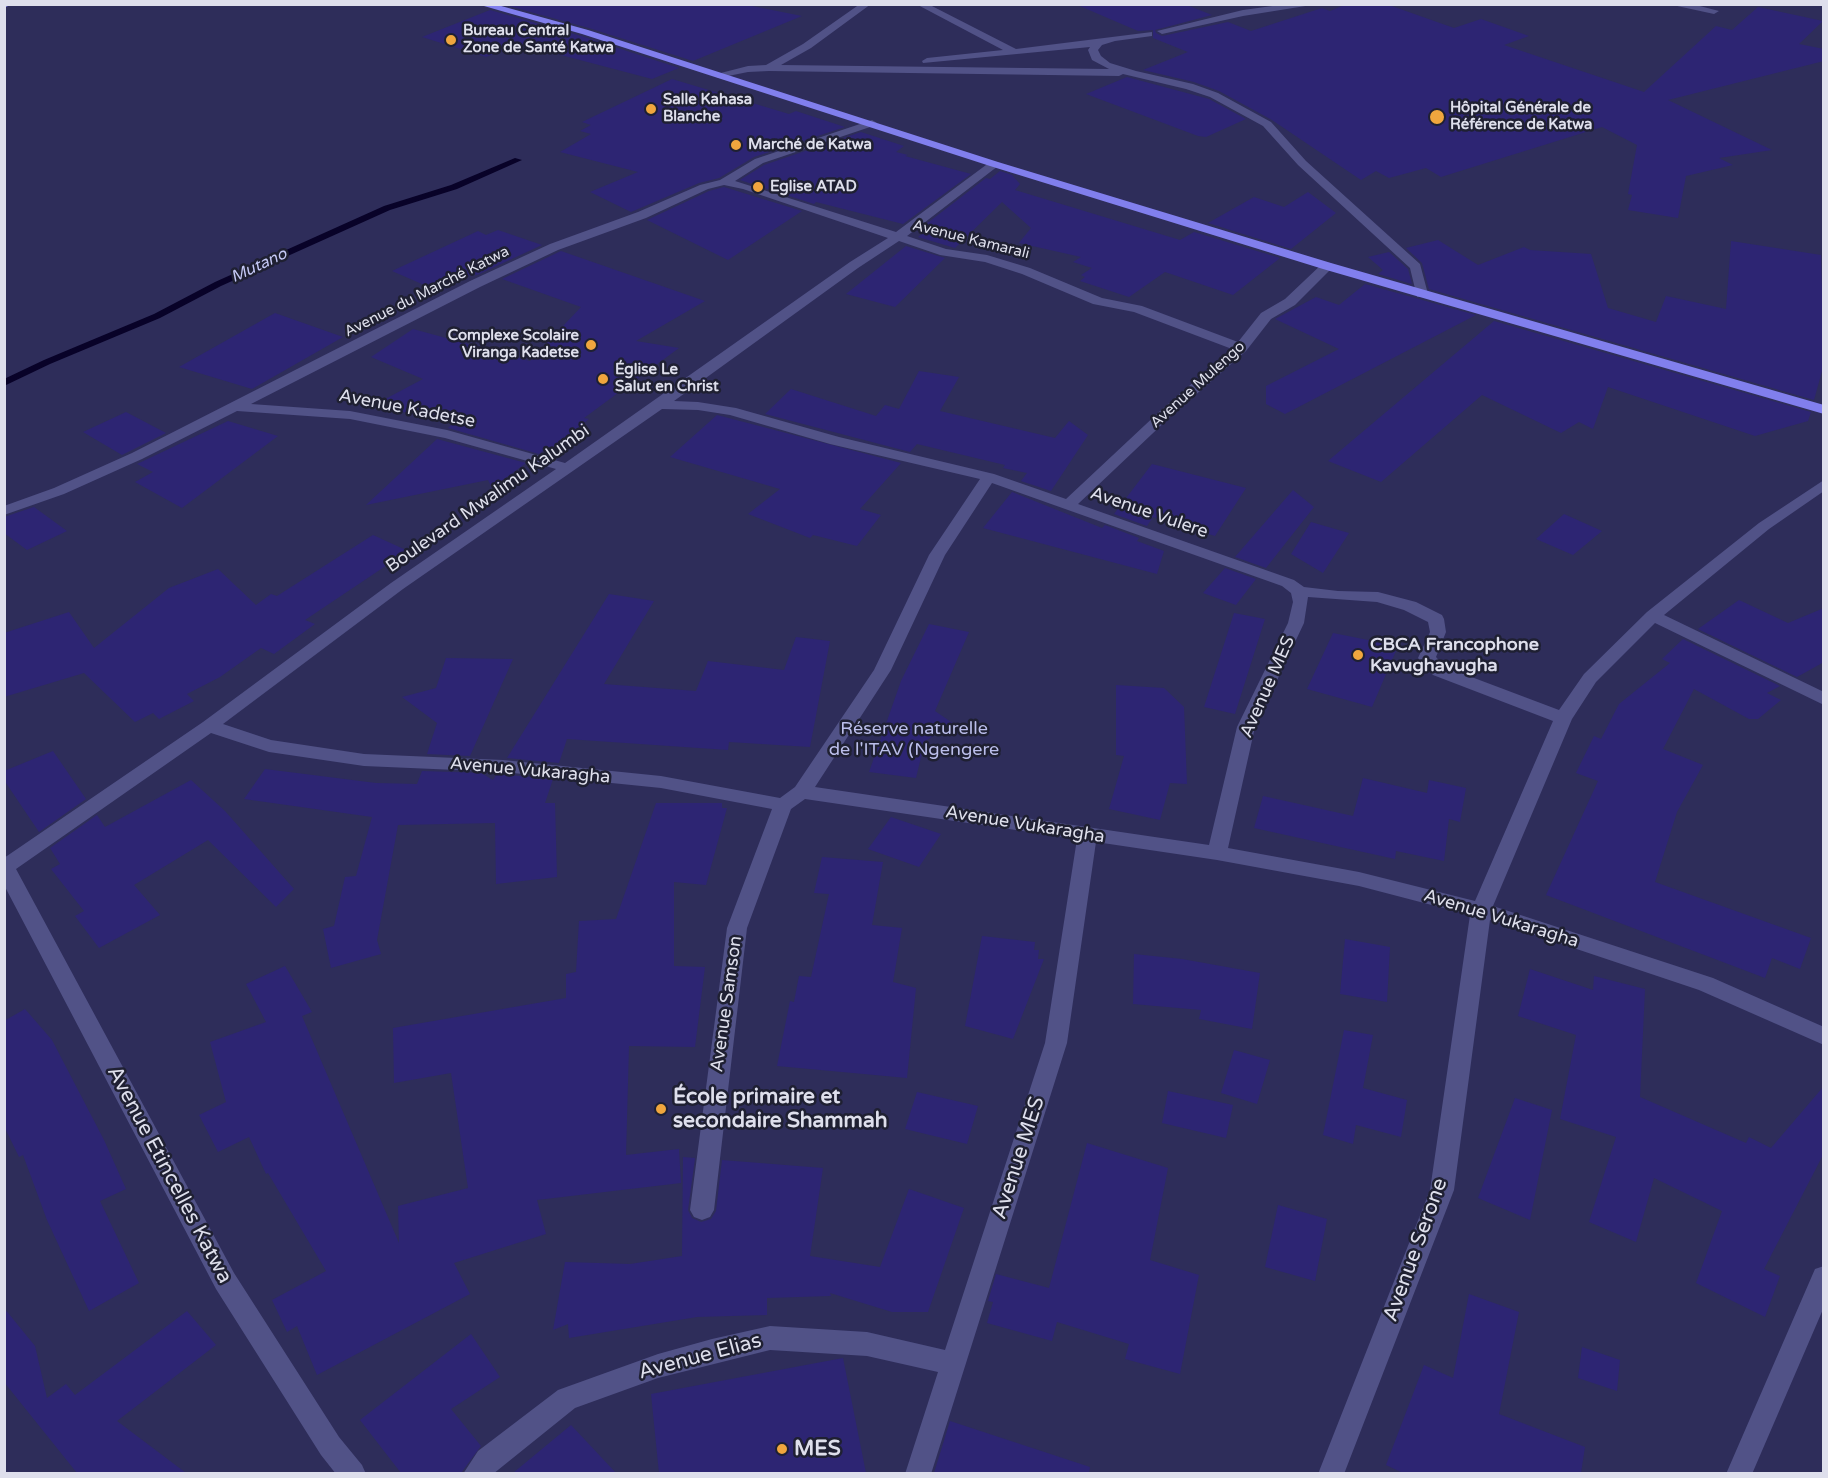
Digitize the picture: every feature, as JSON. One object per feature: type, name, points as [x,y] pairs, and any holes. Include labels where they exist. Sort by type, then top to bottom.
[{"type":"main road","points":[[486,5],[585,32],[873,123],[994,164],[1327,266],[1824,410]]},
{"type":"street","points":[[769,68],[807,46],[867,4]]},
{"type":"street","points":[[920,4],[1013,51]]},
{"type":"street","points":[[1162,31],[1243,13],[1314,4]]},
{"type":"street","points":[[1671,4],[1714,11]]},
{"type":"street","points":[[857,69],[1098,43],[1114,38],[1149,34]]},
{"type":"street","points":[[1098,43],[1093,50],[1096,58],[1106,65],[1132,74]]},
{"type":"street","points":[[718,75],[748,69],[769,68],[1072,71],[1132,74],[1206,92],[1267,124],[1302,163],[1416,267],[1422,294]]},
{"type":"street","name":"Avenue du Marché Katwa","points":[[4,511],[59,491],[137,456],[475,284],[544,252],[642,215],[704,187],[724,182],[759,161],[873,123]]},
{"type":"street","name":"Boulevard Mwalimu Kalumbi","points":[[5,866],[209,726],[397,586],[659,405],[854,265],[896,238],[994,164]]},
{"type":"street","name":"Avenue Kamarali","points":[[724,182],[745,186],[896,238],[944,252],[987,259],[1026,271],[1098,301],[1137,309],[1241,348]]},
{"type":"street","name":"Avenue Mulengo","points":[[1068,505],[1241,348],[1266,316],[1290,302],[1327,266]]},
{"type":"street","name":"Avenue Vulere","points":[[659,405],[698,406],[731,411],[835,441],[989,477],[1288,583],[1299,591],[1338,596],[1378,597],[1410,606],[1436,619],[1438,632],[1426,658],[1438,671],[1563,718]]},
{"type":"street","name":"Avenue Kadetse","points":[[237,407],[350,415],[447,434],[567,468]]},
{"type":"street","points":[[783,805],[802,792],[882,670],[937,555],[989,477]]},
{"type":"street","name":"Avenue Serone","points":[[1331,1473],[1442,1190],[1480,910],[1563,718],[1590,678],[1653,616],[1764,526],[1824,484]]},
{"type":"street","name":"Avenue MES","points":[[1217,853],[1246,726],[1296,623],[1301,602],[1299,591]]},
{"type":"street","points":[[1653,616],[1824,699]]},
{"type":"street","name":"Avenue Vukaragha","points":[[209,726],[269,746],[364,760],[503,766],[661,782],[783,805]]},
{"type":"street","name":"Avenue Vukaragha","points":[[802,792],[1217,853],[1359,879],[1480,910],[1706,984],[1824,1037]]},
{"type":"street","name":"Avenue Samson","points":[[702,1210],[737,928],[783,805]]},
{"type":"street","name":"Avenue MES","points":[[918,1473],[1056,1043],[1087,835]]},
{"type":"street","name":"Avenue Etincelles Katwa","points":[[5,866],[225,1281],[330,1446],[353,1473]]},
{"type":"street","points":[[1739,1473],[1824,1277]]},
{"type":"street","name":"Avenue Elias","points":[[476,1473],[487,1460],[567,1399],[658,1366],[712,1351],[770,1338],[867,1344],[953,1364]]},
{"type":"green space","name":"Réserve naturelle de l'ITAV (Ngengere","points":[[5,5],[1823,5],[1823,1473],[5,1474]]},
{"type":"building","points":[[742,4],[802,16],[693,61],[589,28],[505,5]]},
{"type":"building","name":"Hôpital Générale de Référence de Katwa","points":[[1075,4],[1184,4],[1212,15],[1155,30],[1162,36],[1228,22],[1251,31],[1322,8],[1330,11],[1347,4],[1386,4],[1454,28],[1481,19],[1529,36],[1504,45],[1644,92],[1716,26],[1732,30],[1758,7],[1823,21],[1799,44],[1824,49],[1824,61],[1668,100],[1772,150],[1719,158],[1733,165],[1686,176],[1678,218],[1628,210],[1632,195],[1628,194],[1637,145],[1602,127],[1441,177],[1426,168],[1389,178],[1376,171],[1361,180],[1272,120],[1219,91],[1194,82],[1143,70],[1188,52],[1153,38],[1153,30],[1138,31]]},
{"type":"building","points":[[490,10],[581,36],[679,68],[652,79],[519,44],[486,57],[422,37]]},
{"type":"building","points":[[1127,77],[1209,99],[1246,119],[1206,137],[1198,136],[1086,94]]},
{"type":"building","points":[[672,79],[789,114],[796,111],[845,127],[754,157],[719,178],[699,183],[631,212],[590,192],[638,172],[560,152],[591,134],[580,131],[591,125],[582,122]]},
{"type":"building","points":[[861,132],[904,146],[896,152],[908,155],[905,156],[971,174],[903,224],[816,202],[814,204],[740,180],[764,165]]},
{"type":"building","points":[[1000,171],[1012,175],[1020,184],[1015,190],[1180,240],[1194,232],[1280,258],[1233,295],[1165,272],[1129,297],[1080,281],[1085,277],[1081,275],[1092,268],[1073,262],[1081,257],[1019,243],[1031,228],[1002,202],[955,248],[918,237],[927,230],[921,228],[986,178],[990,179]]},
{"type":"building","points":[[724,187],[802,211],[728,260],[647,220],[709,191]]},
{"type":"building","points":[[1308,192],[1336,213],[1291,249],[1208,223],[1254,197],[1284,207]]},
{"type":"building","points":[[498,230],[542,245],[438,291],[392,271],[478,231],[486,235]]},
{"type":"building","points":[[1438,240],[1478,265],[1524,247],[1530,250],[1591,254],[1608,308],[1656,322],[1666,296],[1726,309],[1731,241],[1821,255],[1824,364],[1814,400],[1429,289],[1422,263],[1406,248]]},
{"type":"building","points":[[906,246],[945,258],[895,307],[846,294]]},
{"type":"building","points":[[561,251],[705,301],[636,341],[679,348],[584,418],[589,419],[552,448],[548,447],[539,454],[448,428],[455,422],[372,406],[423,379],[371,357],[413,329],[530,361],[581,307],[502,279]]},
{"type":"building","points":[[1389,252],[1408,269],[1412,284],[1378,274],[1383,270],[1368,257]]},
{"type":"building","points":[[1365,284],[1476,315],[1285,414],[1266,404],[1266,386],[1339,349],[1275,319],[1316,297],[1339,305]]},
{"type":"building","points":[[275,313],[343,337],[252,389],[179,367]]},
{"type":"building","points":[[1494,321],[1811,412],[1808,421],[1755,436],[1608,387],[1593,429],[1579,422],[1561,433],[1482,395],[1381,482],[1328,461]]},
{"type":"building","points":[[919,371],[959,377],[940,411],[1055,438],[1069,421],[1088,435],[1051,491],[1021,481],[1027,473],[1003,468],[1005,465],[917,444],[910,452],[765,414],[791,389],[876,416],[885,405],[899,409]]},
{"type":"building","points":[[126,412],[166,433],[122,455],[83,432]]},
{"type":"building","points":[[717,415],[901,463],[860,509],[881,515],[857,546],[813,535],[810,538],[748,514],[780,489],[670,457]]},
{"type":"building","points":[[228,421],[278,436],[182,508],[135,482],[153,472],[137,464]]},
{"type":"building","points":[[437,439],[526,463],[492,488],[488,480],[366,505]]},
{"type":"building","points":[[1152,464],[1246,488],[1215,536],[1153,517],[1147,526],[1114,514]]},
{"type":"building","points":[[1293,490],[1314,507],[1266,568],[1235,557]]},
{"type":"building","points":[[1012,492],[1102,528],[1105,525],[1139,538],[1137,541],[1164,551],[1157,574],[983,528]]},
{"type":"building","points":[[34,507],[67,531],[27,550],[4,533],[4,517]]},
{"type":"building","points":[[1564,514],[1602,531],[1573,555],[1536,539]]},
{"type":"building","points":[[1311,522],[1349,533],[1323,573],[1291,554]]},
{"type":"building","points":[[373,535],[408,551],[305,620],[315,624],[274,654],[261,648],[220,677],[187,694],[194,701],[159,719],[153,713],[135,722],[84,673],[4,697],[4,633],[69,612],[94,648],[169,588],[218,569],[256,605],[271,594],[277,596]]},
{"type":"building","points":[[1225,568],[1256,579],[1236,605],[1203,593]]},
{"type":"building","points":[[609,594],[654,601],[604,684],[696,691],[708,661],[784,670],[796,637],[830,641],[810,747],[729,742],[728,750],[567,739],[559,763],[507,758]]},
{"type":"building","points":[[1739,600],[1788,623],[1824,608],[1824,662],[1797,677],[1698,629]]},
{"type":"building","points":[[1234,613],[1265,619],[1235,714],[1204,707]]},
{"type":"building","points":[[929,624],[969,632],[935,711],[954,724],[925,741],[916,778],[869,772],[901,681]]},
{"type":"building","points":[[1333,633],[1398,646],[1372,707],[1307,689]]},
{"type":"building","points":[[1683,639],[1780,686],[1767,693],[1781,700],[1758,719],[1749,719],[1694,689],[1663,749],[1703,765],[1677,812],[1655,882],[1811,938],[1800,969],[1772,958],[1765,978],[1546,895],[1598,781],[1576,773],[1594,736],[1601,739],[1619,704],[1670,663],[1662,659]]},
{"type":"building","points":[[446,658],[513,659],[470,756],[427,754],[437,723],[402,697],[436,688]]},
{"type":"building","points":[[1116,685],[1164,688],[1184,707],[1187,784],[1170,783],[1160,820],[1109,809],[1124,756],[1116,755]]},
{"type":"building","points":[[53,751],[86,799],[39,832],[4,780],[4,771]]},
{"type":"building","points":[[265,769],[376,783],[417,784],[422,771],[481,773],[493,780],[497,774],[553,779],[545,803],[555,803],[557,877],[496,884],[495,823],[398,825],[377,940],[381,954],[331,968],[323,929],[334,926],[345,877],[356,876],[372,817],[244,799]]},
{"type":"building","points":[[1363,778],[1427,793],[1429,780],[1466,788],[1460,822],[1449,819],[1444,861],[1396,851],[1395,859],[1254,828],[1263,796],[1353,816]]},
{"type":"building","points":[[191,780],[225,811],[294,889],[276,907],[208,840],[134,885],[160,915],[99,948],[75,916],[84,911],[51,869],[60,864],[50,848],[97,815],[105,827]]},
{"type":"building","points":[[656,803],[722,803],[722,808],[727,808],[706,885],[674,882],[674,966],[705,967],[695,1047],[629,1046],[626,1155],[679,1149],[681,1183],[537,1200],[546,1234],[454,1263],[470,1294],[317,1375],[297,1326],[287,1332],[272,1300],[326,1271],[268,1173],[266,1174],[249,1137],[218,1152],[199,1115],[226,1102],[210,1042],[266,1022],[246,984],[285,966],[312,1012],[302,1016],[399,1243],[398,1206],[468,1188],[451,1073],[394,1083],[393,1028],[566,998],[566,974],[576,972],[579,921],[616,919]]},
{"type":"building","points":[[891,817],[941,834],[919,867],[868,849]]},
{"type":"building","points":[[822,857],[883,862],[872,925],[902,928],[893,982],[916,988],[907,1078],[777,1066],[790,1001],[794,1002],[799,976],[811,977],[829,894],[814,893]]},
{"type":"building","points":[[982,936],[1035,942],[1034,950],[1039,950],[1038,959],[1044,959],[1013,1039],[965,1026]]},
{"type":"building","points":[[1345,939],[1390,947],[1387,1002],[1340,994]]},
{"type":"building","points":[[1134,954],[1182,959],[1260,973],[1252,1029],[1199,1019],[1201,1010],[1133,1004]]},
{"type":"building","points":[[1530,969],[1593,990],[1594,976],[1645,989],[1640,1097],[1746,1143],[1749,1137],[1771,1148],[1824,1086],[1824,1153],[1764,1269],[1780,1276],[1765,1317],[1696,1283],[1722,1211],[1654,1178],[1636,1242],[1589,1222],[1616,1137],[1560,1119],[1576,1035],[1518,1016]]},
{"type":"building","points":[[25,1009],[52,1040],[104,1140],[126,1189],[100,1201],[139,1283],[89,1311],[47,1220],[23,1155],[19,1157],[4,1126],[4,1021]]},
{"type":"building","points":[[1344,1030],[1373,1035],[1363,1088],[1407,1100],[1401,1137],[1356,1125],[1353,1144],[1323,1135]]},
{"type":"building","points":[[1234,1050],[1270,1060],[1257,1104],[1221,1093]]},
{"type":"building","points":[[1168,1091],[1233,1105],[1226,1138],[1162,1123]]},
{"type":"building","points":[[917,1092],[978,1106],[967,1144],[905,1129]]},
{"type":"building","points":[[1515,1098],[1552,1110],[1530,1220],[1478,1198]]},
{"type":"building","points":[[1087,1143],[1168,1168],[1150,1260],[1199,1275],[1180,1374],[1125,1359],[1129,1344],[1057,1322],[1052,1341],[987,1323],[993,1302],[988,1301],[996,1274],[1049,1288]]},
{"type":"building","points":[[683,1157],[695,1158],[688,1210],[692,1218],[701,1222],[711,1219],[716,1211],[722,1160],[823,1168],[810,1256],[880,1267],[909,1189],[964,1208],[928,1312],[892,1312],[830,1293],[831,1296],[767,1298],[767,1315],[697,1317],[569,1338],[568,1324],[553,1330],[565,1262],[630,1264],[682,1256]]},
{"type":"building","points":[[1278,1205],[1327,1219],[1315,1281],[1265,1267]]},
{"type":"building","points":[[1469,1294],[1519,1312],[1499,1414],[1585,1447],[1581,1473],[1403,1473],[1386,1465],[1424,1365],[1453,1378]]},
{"type":"building","points":[[4,1308],[35,1346],[47,1398],[66,1384],[75,1395],[187,1311],[216,1345],[117,1421],[186,1473],[77,1473],[4,1382]]},
{"type":"building","points":[[471,1334],[500,1377],[451,1409],[481,1446],[461,1473],[401,1473],[360,1420]]},
{"type":"building","points":[[1582,1347],[1620,1360],[1617,1391],[1578,1378]]},
{"type":"building","points":[[843,1358],[866,1473],[659,1473],[651,1394]]},
{"type":"building","points":[[950,1421],[1090,1467],[1089,1473],[934,1473]]},
{"type":"building","points":[[571,1425],[616,1473],[513,1473]]},
{"type":"waterway","name":"Mutano","points":[[4,383],[47,362],[157,316],[218,284],[387,208],[454,187],[518,160]]},
{"type":"place","name":"Bureau Central Zone de Santé Katwa","points":[[451,40]]},
{"type":"place","name":"Salle Kahasa Blanche","points":[[651,109]]},
{"type":"place","name":"Hôpital Générale de Référence de Katwa","points":[[1437,117]]},
{"type":"place","name":"Marché de Katwa","points":[[736,145]]},
{"type":"place","name":"Eglise ATAD","points":[[758,187]]},
{"type":"place","name":"Complexe Scolaire Viranga Kadetse","points":[[591,345]]},
{"type":"place","name":"Église Le Salut en Christ","points":[[603,379]]},
{"type":"place","name":"CBCA Francophone Kavughavugha","points":[[1358,655]]},
{"type":"place","name":"École primaire et secondaire Shammah","points":[[661,1109]]},
{"type":"place","name":"MES","points":[[782,1449]]}]
